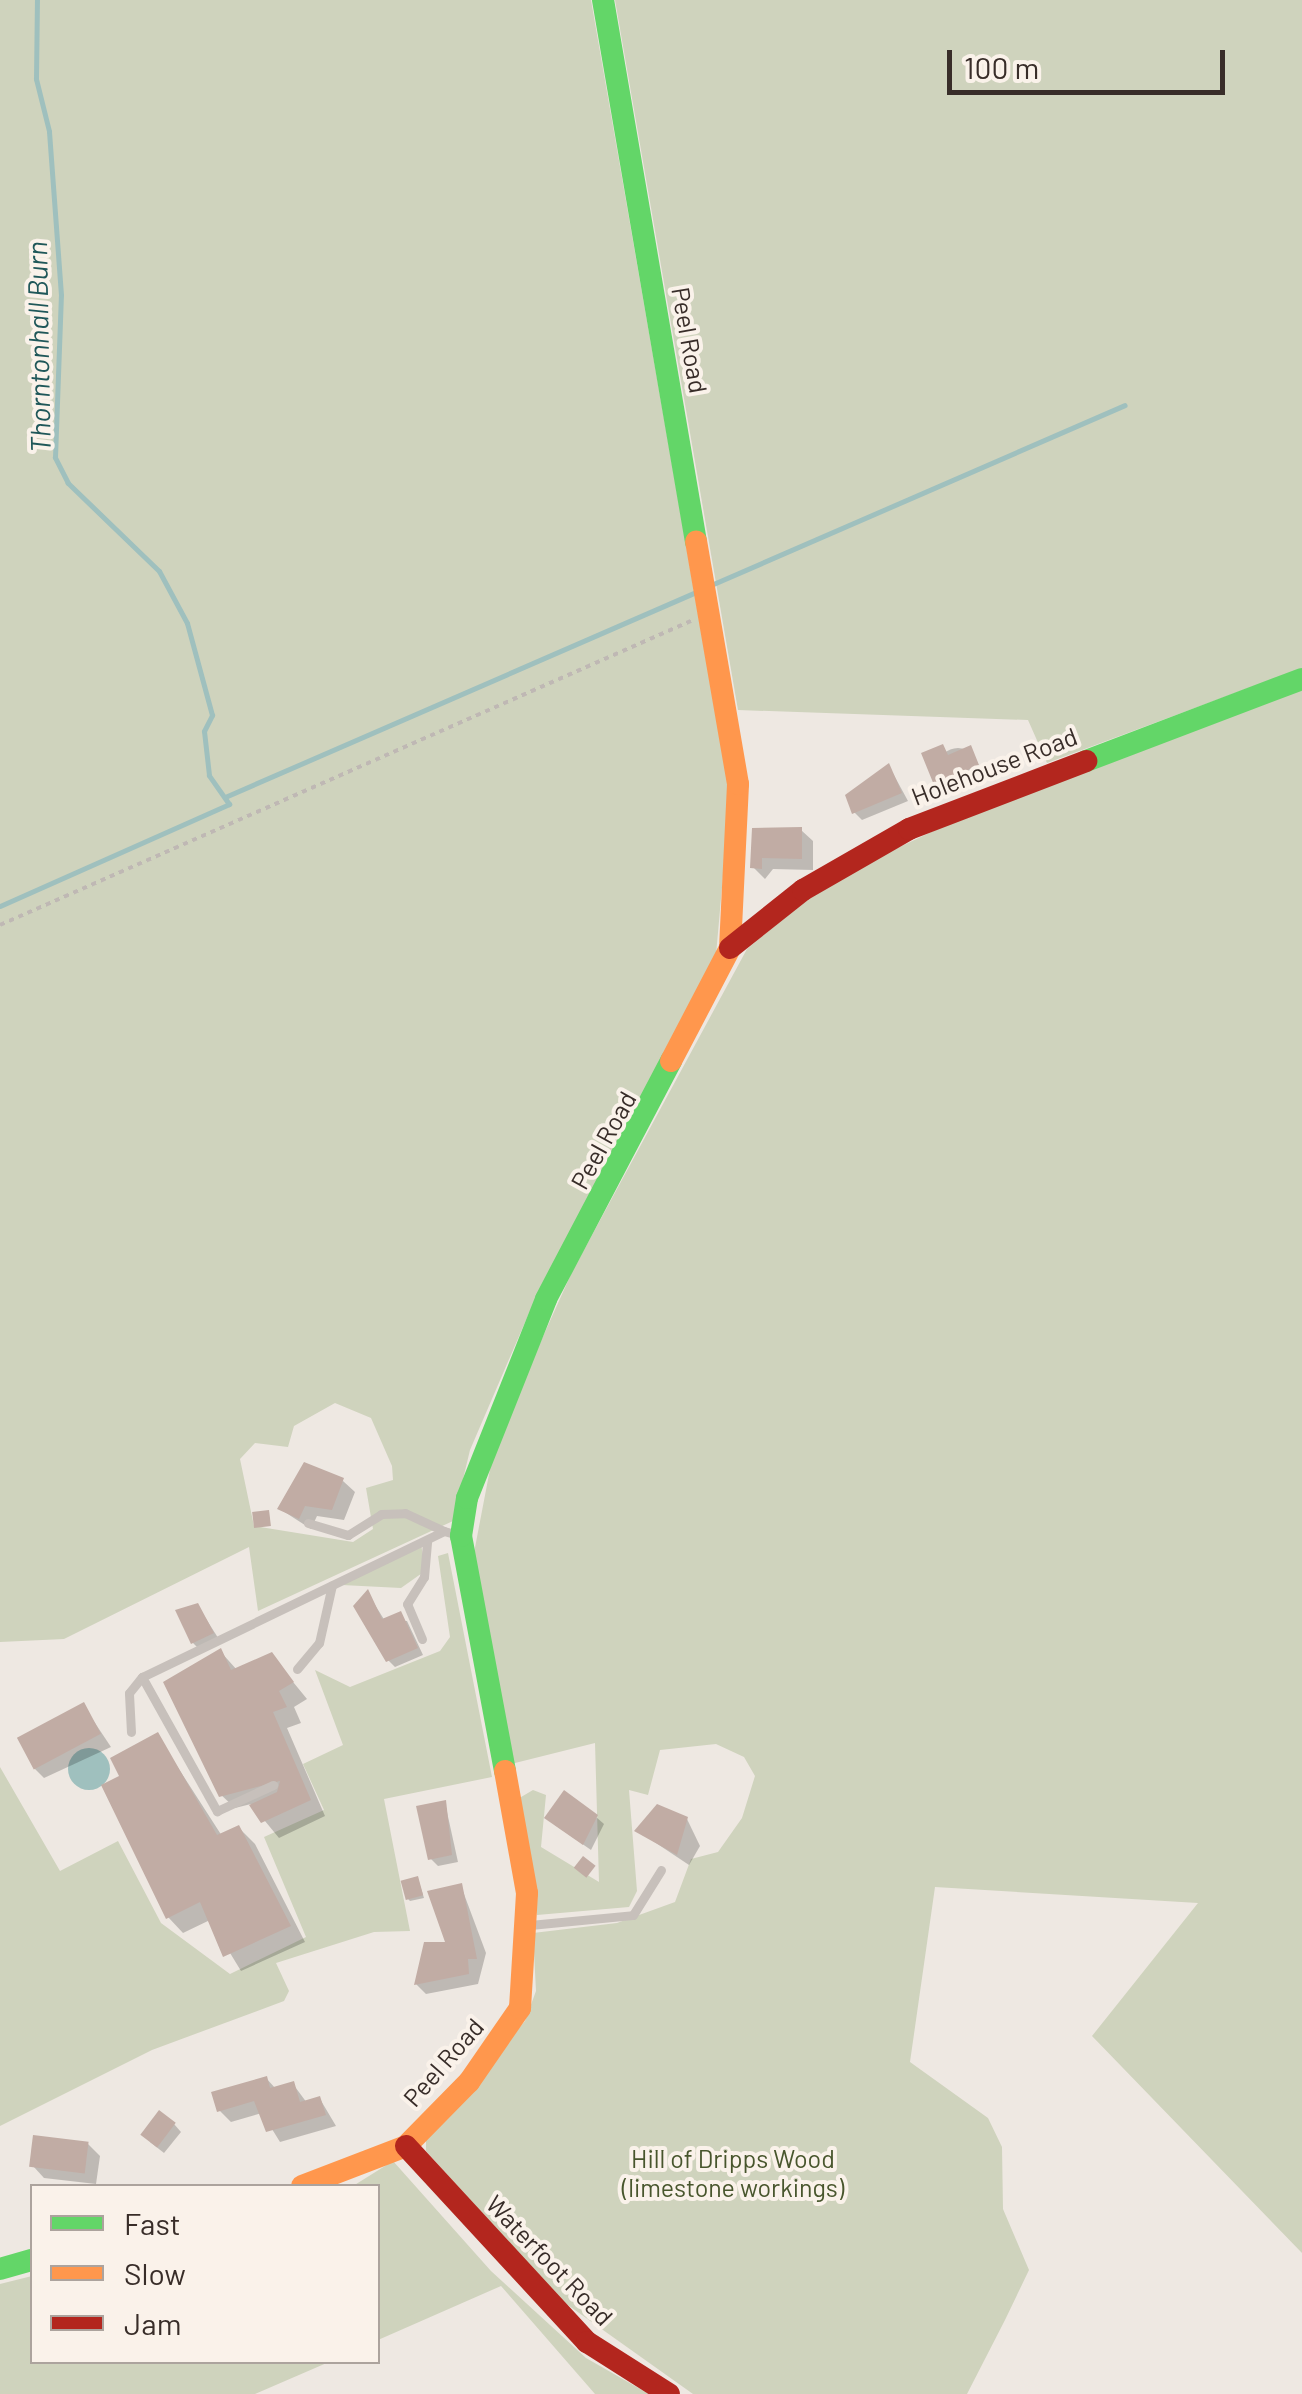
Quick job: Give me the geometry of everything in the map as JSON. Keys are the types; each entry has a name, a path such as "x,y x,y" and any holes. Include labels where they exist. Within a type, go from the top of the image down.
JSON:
{"street":[{"name":"Peel Road","path":"307,2184 406,2146 468,2082 520,2008 527,1926 452,1534 484,1443 546,1299 730,948 738,784 603,0"},
{"name":"Holehouse Road","path":"730,948 893,836 1302,679"},
{"name":"Waterfoot Road","path":"406,2146 586,2342 669,2394"},
{"path":"0,2268 30,2260"}],"lane":[{"path":"308,1523 348,1535 381,1514 406,1513 452,1534"},
{"path":"131,1732 129,1693 142,1678 427,1540 452,1534"},
{"path":"422,1640 408,1604 424,1576 427,1540"},
{"path":"296,1670 319,1643 332,1585"},
{"path":"142,1678 217,1811 273,1785"},
{"path":"527,1926 634,1915 661,1870"}],"path":[{"path":"0,925 706,597"}],"green space":[{"path":"0,0 591,0 730,797 716,955 529,1313 470,1450 453,1521 258,1611 249,1547 64,1639 0,1642","holes":["335,1403 371,1418 392,1466 393,1480 366,1488 373,1529 353,1542 254,1526 240,1459 255,1443 288,1447 294,1426"]},
{"path":"615,0 1302,0 1302,668 1047,763 1028,720 738,710"},
{"name":"Hill of Dripps Wood (limestone workings)","path":"1302,690 1302,2253 1092,2036 1198,1903 935,1887 910,2062 988,2118 1002,2147 1003,2209 1029,2270 967,2394 693,2394 558,2298 426,2151 426,2139 525,2021 536,1991 533,1933 617,1923 675,1902 691,1859 718,1852 742,1818 755,1776 744,1757 716,1744 660,1750 648,1795 629,1790 637,1891 629,1907 537,1915 516,1800 533,1790 546,1795 541,1847 599,1882 595,1743 511,1764 473,1558 495,1443 572,1272 747,949 830,880 984,807"},
{"path":"421,1543 425,1571 401,1588 342,1585"},
{"path":"448,1553 492,1777 384,1799 410,1931 374,1932 276,1963 289,1991 284,2001 152,2050 0,2126 0,1767 60,1871 118,1841 161,1923 230,1974 306,1937 264,1837 324,1810 303,1764 343,1745 315,1670 350,1687 440,1651 450,1637 438,1556"},
{"path":"393,2161 491,2271 586,2358 649,2394 595,2394 501,2286 380,2339 380,2184 356,2184"},
{"path":"30,2276 30,2364 324,2364 255,2394 0,2394 0,2284"}],"water":[{"path":"89,1748 104,1754 110,1769 104,1784 89,1790 74,1784 68,1769 74,1754"}],"building":[{"path":"943,744 948,755 971,745 979,765 934,785 921,753"},
{"path":"889,763 902,793 852,814 845,795"},
{"path":"802,827 802,859 762,858 762,869 750,868 752,828"},
{"path":"304,1462 344,1478 332,1510 305,1506 299,1519 277,1509"},
{"path":"269,1510 271,1526 254,1528 252,1512"},
{"path":"368,1589 382,1619 401,1611 418,1648 386,1662 353,1606"},
{"path":"198,1603 214,1633 191,1644 175,1610"},
{"path":"221,1648 231,1670 272,1652 294,1682 279,1691 287,1707 273,1712 311,1800 261,1823 249,1805 277,1792 280,1781 219,1797 163,1682"},
{"path":"84,1702 101,1734 34,1769 17,1738"},
{"path":"158,1732 217,1835 239,1825 291,1926 223,1957 200,1902 166,1919 101,1785 119,1776 110,1758"},
{"path":"564,1790 598,1815 583,1845 544,1818"},
{"path":"446,1800 452,1855 428,1860 416,1806"},
{"path":"657,1804 688,1817 677,1855 634,1831"},
{"path":"583,1856 596,1866 586,1878 574,1868"},
{"path":"418,1876 423,1895 406,1900 401,1881"},
{"path":"462,1883 477,1959 468,1959 469,1974 414,1985 424,1942 445,1942 427,1891"},
{"path":"267,2076 270,2088 294,2081 300,2102 320,2096 326,2115 266,2132 254,2101 217,2112 211,2092"},
{"path":"159,2110 176,2123 157,2147 140,2135"},
{"path":"33,2135 89,2142 85,2174 29,2167"}],"waterway":[{"name":"Thorntonhall Burn","path":"0,906 229,804 209,775 204,731 212,715 187,623 159,571 68,483 55,457 61,295 49,131 36,79 37,0"},
{"path":"711,585 1125,405"},
{"path":"225,797 696,592"}],"traffic: fast":[{"path":"603,0 696,542"},
{"path":"1086,761 1302,679"},
{"path":"505,1771 461,1536 467,1498 546,1299 671,1061"},
{"path":"0,2269 30,2261"}],"traffic: slow":[{"path":"671,1061 730,948 738,784 696,542"},
{"path":"307,2184 406,2146 469,2082 520,2008 527,1893 505,1771"}],"traffic: jam":[{"path":"730,948 803,890 909,829 1086,761"},
{"path":"406,2146 587,2342 669,2394"}]}
